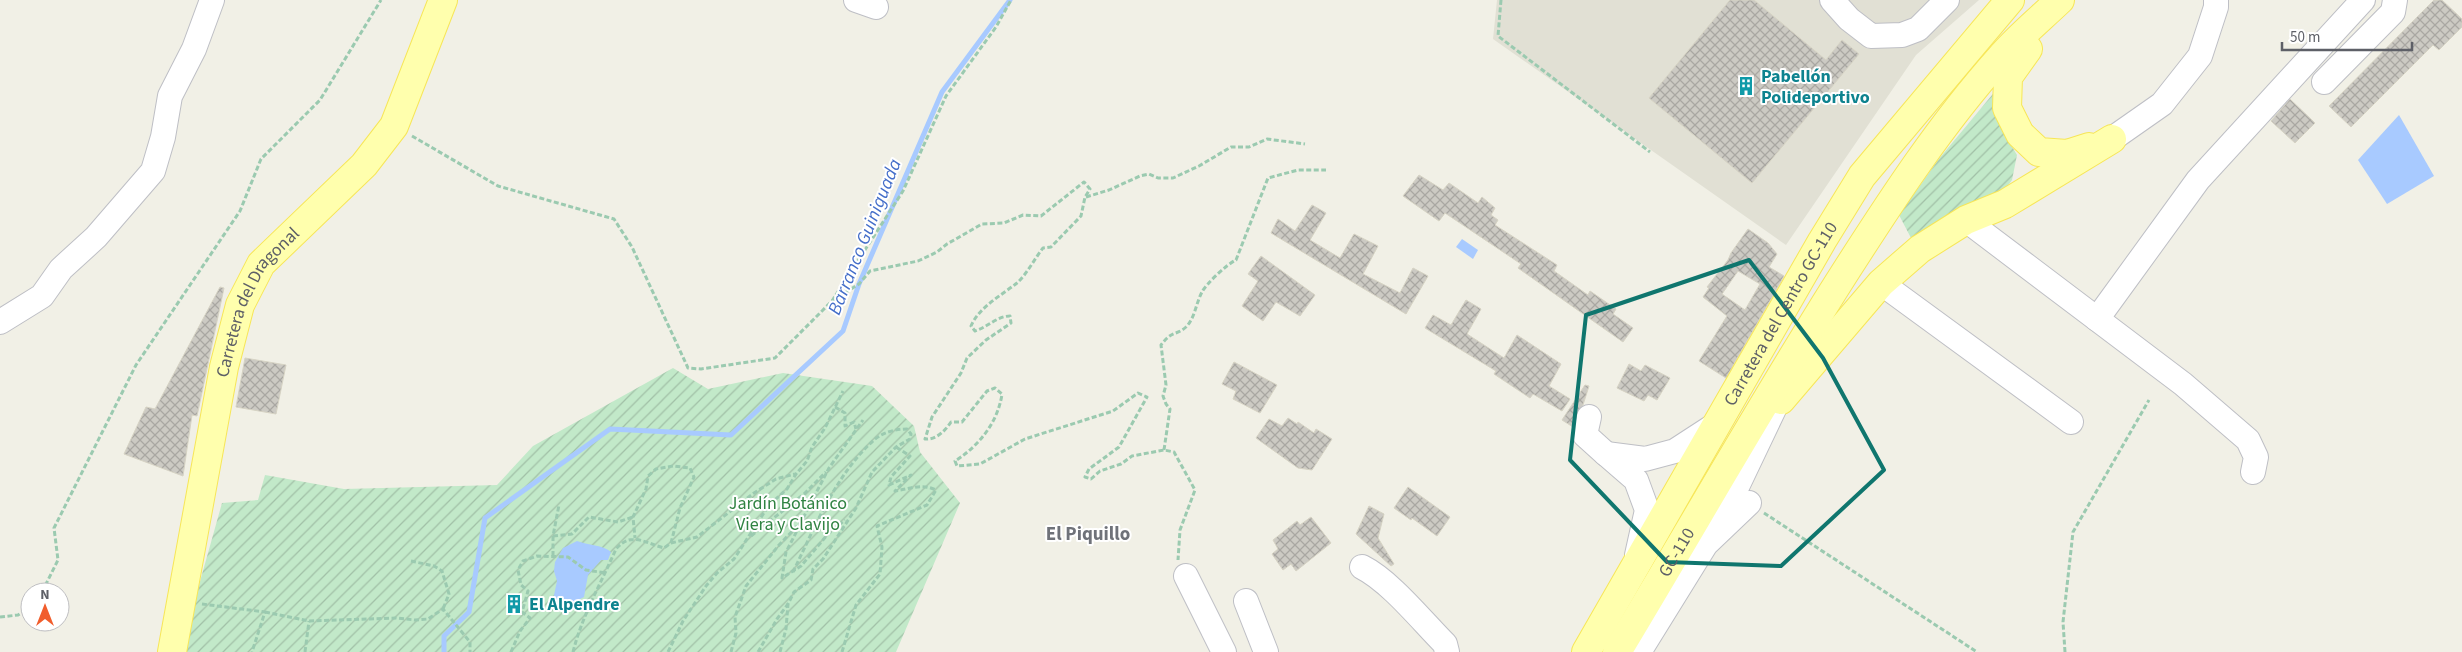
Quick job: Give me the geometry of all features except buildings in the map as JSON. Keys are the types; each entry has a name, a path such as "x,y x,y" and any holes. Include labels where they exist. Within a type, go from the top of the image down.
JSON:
{"main road":[{"name":"Carretera del Dragonal","path":"172,652 224,367 240,306 261,264 364,166 394,126 443,0"},
{"name":"Carretera del Centro GC-110","path":"1586,652 1715,425 1862,176 2010,0"},
{"name":"Carretera del Centro GC-110","path":"1737,452 1772,387 1889,205 1953,116 2001,57 2062,0"},
{"path":"2005,204 2022,183 2027,161 2020,134 2006,108 2008,77 2062,0"},
{"path":"2020,134 2039,152 2067,154 2112,139"},
{"path":"1737,452 1881,283 1920,249 1966,220 2005,204 2112,139"},
{"name":"GC-110","path":"1617,652 1737,452"}],"street":[{"path":"0,322 42,296 61,269 96,238 153,171 163,137 170,96 194,49 212,0"},
{"path":"1832,0 1849,19 1871,36 1902,35 1918,29 1947,0"},
{"path":"2112,139 2162,104 2200,56 2216,7 2216,0"},
{"path":"2098,319 2198,180 2363,0"},
{"path":"2324,82 2393,12 2395,0"},
{"path":"1966,220 2183,384 2248,440 2256,457 2252,472"},
{"path":"1881,283 2071,422"},
{"path":"1675,555 1734,493 1775,407"},
{"path":"1589,418 1585,435 1636,480 1647,510 1636,563"},
{"path":"1606,454 1645,459 1675,451 1715,425"},
{"path":"1639,652 1706,544 1749,503"},
{"path":"1362,567 1382,581 1445,644 1446,652"},
{"path":"1186,576 1224,652"},
{"path":"1246,601 1266,652"}],"path":[{"path":"47,582 58,560 54,528 136,365 240,211 261,159 320,100 381,0"},
{"path":"394,126 498,186 614,219 632,247 688,368 701,369 775,358 832,301 903,190 946,96 996,27 1011,0"},
{"path":"1501,0 1498,36 1650,152"},
{"path":"1085,198 1140,176 1149,174 1158,178 1173,178 1199,166 1231,147 1249,147 1267,139 1305,144"},
{"path":"1164,450 1171,416 1170,408 1166,404 1164,396 1166,385 1161,345 1168,335 1186,327 1196,309 1203,290 1227,264 1236,260 1268,178 1298,170 1326,170"},
{"path":"832,301 859,284 870,271 918,260 937,252 947,244 982,224 1004,222 1023,215 1041,216 1084,182 1090,188 1085,198 1081,216 1050,247 1043,248 1018,282 1005,290 974,318 971,326 976,330 983,329 1002,316 1010,316 1012,323 986,340 967,358 961,373 932,417 925,439 931,440 945,430 951,422 962,422 987,391 995,388 1002,394 997,416 970,451 955,461 957,466 980,464 1025,439 1113,411 1138,393 1147,397 1118,448 1089,469 1085,476 1091,478 1100,471 1121,464 1132,456 1164,450 1174,452 1195,490 1180,530 1177,554 1179,568 1186,576"},
{"path":"668,652 683,620 706,586 717,573 734,559 769,505 787,489 807,461 812,447 826,428 843,391"},
{"path":"2065,652 2063,622 2074,532 2149,400"},
{"path":"836,407 845,414 845,426 854,422 856,429"},
{"path":"847,519 828,534 802,566 782,578 786,552 801,522 829,468 863,420"},
{"path":"758,652 794,592 811,580 814,569 823,559 847,519 856,508 872,472 896,447 910,439 911,434 907,429 886,433 875,439 858,458 827,503 793,572"},
{"path":"842,652 856,605 880,574 882,547 877,526 885,521 927,505 936,490 929,487 910,487 895,491 911,475 889,485 891,477 910,456 896,447"},
{"path":"635,538 633,517 646,489 648,476 656,469 674,466 690,468 694,477 680,508 671,543"},
{"path":"748,538 804,494 829,468"},
{"path":"574,652 577,635 616,549 622,541 635,538 664,548 671,543 697,537 761,488 776,479 796,474"},
{"path":"1749,503 1977,652"},
{"path":"553,556 553,536 559,505"},
{"path":"553,536 572,534 589,517 618,522 633,517"},
{"path":"731,652 736,633 735,616 746,586 779,545 801,522"},
{"path":"511,652 520,632 530,618 522,612 528,591 522,584 518,570 523,561 537,556 568,557 586,570 606,573"},
{"path":"182,600 265,612 309,621 396,618 428,619 445,610 449,594 442,571 434,566 411,562"},
{"path":"780,652 786,629 788,604"},
{"path":"445,610 470,642 470,652"},
{"path":"252,652 265,612"},
{"path":"0,617 20,614"},
{"path":"305,652 309,621"}],"highlighted area":[{"path":"1749,260 1823,358 1884,470 1781,566 1667,562 1570,460 1586,315"}],"shaded area":[{"path":"1497,0 1979,0 1916,55 1786,245 1493,39"}],"green space":[{"path":"1997,89 2005,135 2017,155 2012,180 2004,191 1920,238 1911,238 1899,215 1938,160"},
{"name":"Jardín Botánico Viera y Clavijo","path":"673,368 708,389 783,373 872,386 914,426 920,452 960,503 896,652 184,652 194,603 222,503 258,500 265,475 344,489 497,485 533,446"}],"water":[{"path":"2399,115 2434,176 2387,204 2358,160"},
{"path":"1462,239 1478,250 1473,259 1456,247"},
{"path":"577,541 604,548 611,552 608,560 601,560 588,575 584,597 565,604 557,602 553,600 557,581 554,571 555,562 563,548"}],"waterway":[{"name":"Barranco Guiniguada","path":"444,652 444,636 469,612 485,518 610,429 731,435 843,331 859,284 942,92 1010,0"}],"place":[{"name":"Pabellón Polideportivo","path":"1746,86"},
{"name":"El Alpendre","path":"514,604"}],"district":[{"name":"El Piquillo","path":"1088,534"}]}
